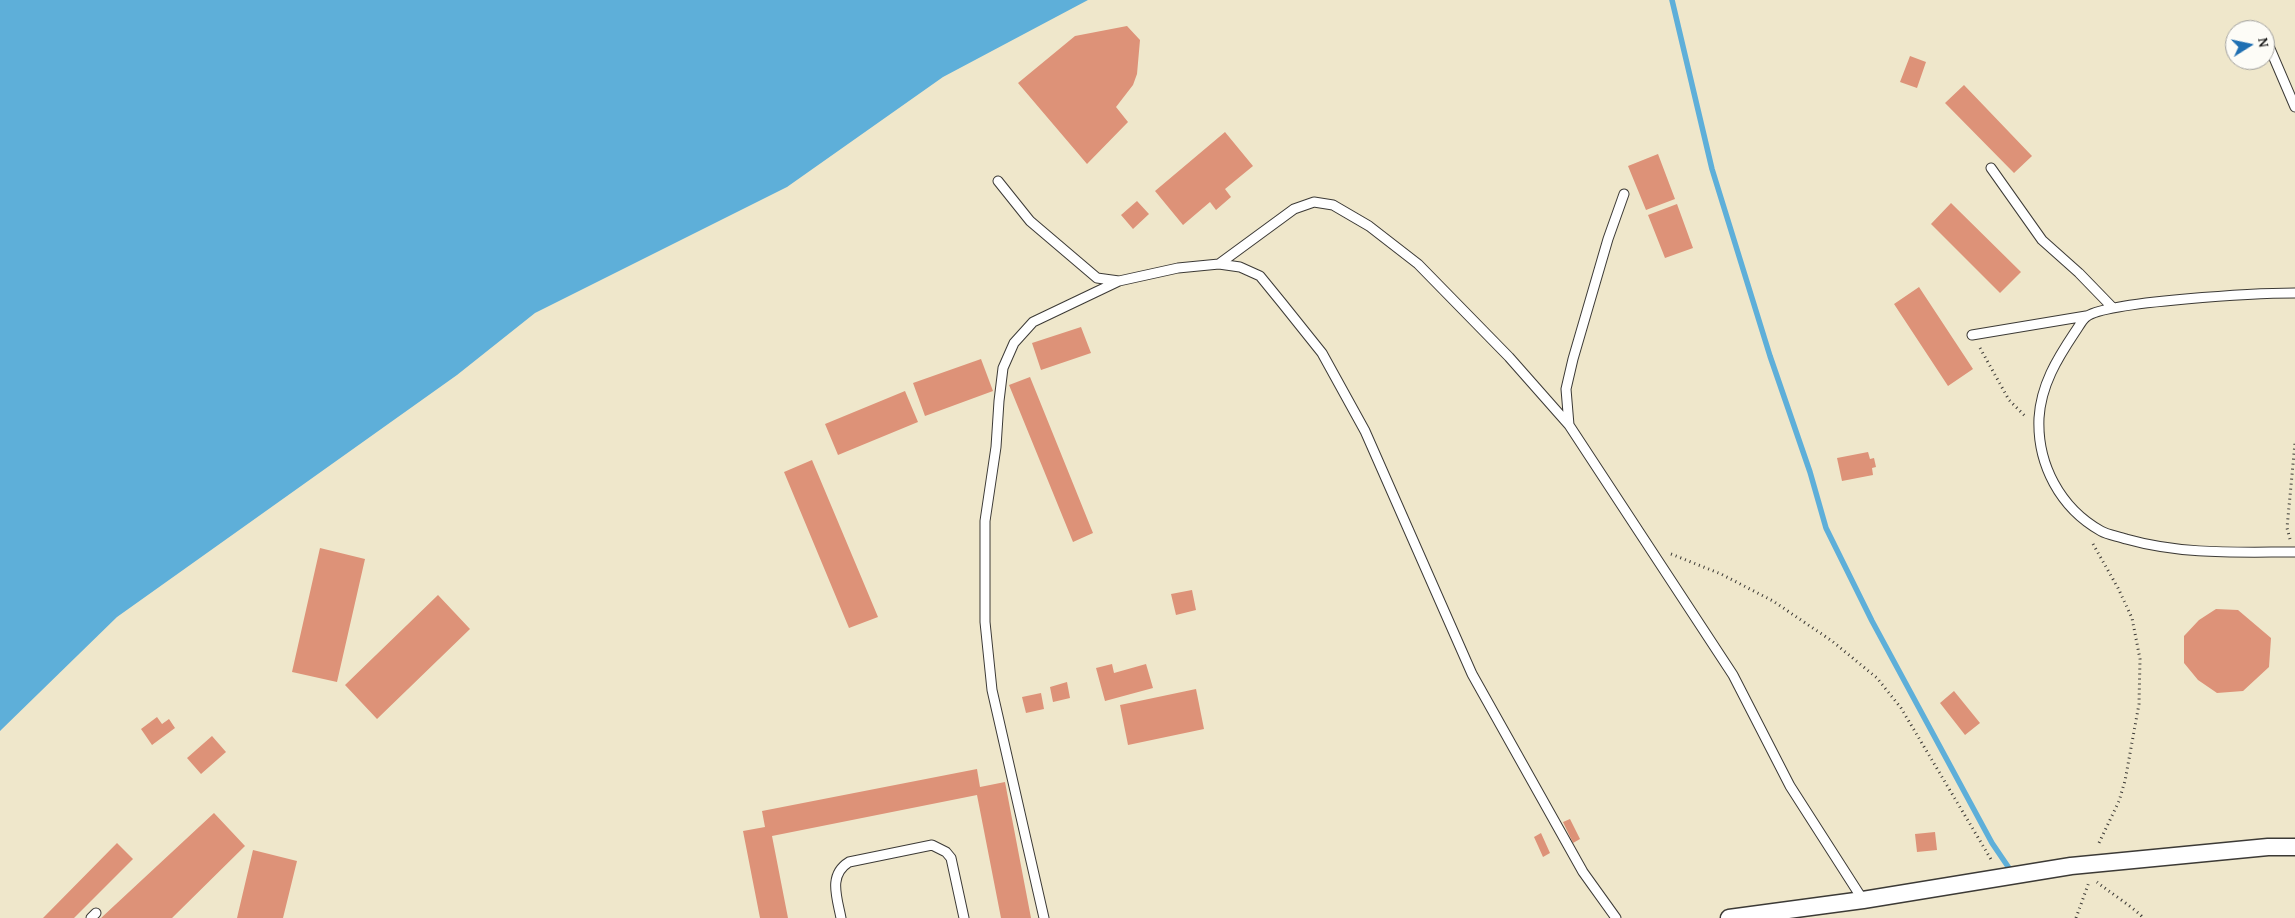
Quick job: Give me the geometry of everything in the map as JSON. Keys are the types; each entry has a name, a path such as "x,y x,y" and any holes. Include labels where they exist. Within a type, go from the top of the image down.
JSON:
{"street":[{"path":"1729,918 1863,900 2091,864 2268,847 2295,847"}],"lane":[{"path":"2275,60 2295,107"},
{"path":"1991,168 2042,240 2079,273 2112,307"},
{"path":"998,181 1030,222 1086,270 1097,278 1119,281"},
{"path":"1569,425 1566,389 1573,359 1608,239 1624,194"},
{"path":"1219,264 1294,209 1314,202 1333,205 1369,226 1418,264 1509,357 1569,425 1650,545 1733,674 1790,786 1863,900"},
{"path":"1044,918 992,690 985,622 985,521 996,447 1003,368 1014,343 1032,322 1119,281 1178,268 1219,264 1240,267 1260,276 1322,353 1365,431 1472,674 1583,872 1616,918"},
{"path":"1972,335 2086,316 2112,307 2251,292 2295,292"},
{"path":"2086,316 2060,356 2048,380 2040,403 2039,430 2042,458 2060,496 2080,516 2102,532 2141,543 2198,553 2295,552"},
{"path":"841,918 835,886 838,872 843,866 849,862 932,845 946,852 951,858 964,918"}],"path":[{"path":"1972,335 2009,400 2039,430"},
{"path":"2295,443 2287,528 2295,552"},
{"path":"2091,864 2102,832 2119,801 2125,781 2139,704 2140,659 2132,618 2118,588 2092,542"},
{"path":"1650,545 1721,574 1773,601 1832,641 1870,671 1901,708 2002,877"},
{"path":"2076,918 2091,877 2116,898 2141,913 2143,918"}],"water":[{"path":"0,0 1088,0 943,77 787,187 535,313 457,375 117,617 0,731"}],"building":[{"path":"1127,26 1140,40 1137,74 1133,85 1116,107 1128,122 1087,164 1018,83 1075,36"},
{"path":"1910,56 1926,62 1917,88 1900,82"},
{"path":"1964,85 2032,156 2014,173 1945,103"},
{"path":"1225,132 1253,166 1225,189 1231,197 1216,210 1210,202 1183,225 1155,191"},
{"path":"1658,154 1675,199 1646,210 1628,166"},
{"path":"1137,201 1149,214 1133,229 1121,215"},
{"path":"1951,203 2021,272 2000,293 1931,224"},
{"path":"1677,204 1693,248 1665,258 1648,215"},
{"path":"1919,287 1973,369 1948,386 1894,304"},
{"path":"1081,327 1091,353 1041,370 1032,343"},
{"path":"981,359 993,391 925,416 913,383"},
{"path":"1030,377 1093,533 1073,542 1009,385"},
{"path":"905,391 918,422 838,455 825,424"},
{"path":"1868,452 1870,459 1874,458 1876,467 1872,468 1873,475 1842,481 1837,458"},
{"path":"812,460 878,617 849,628 784,472"},
{"path":"320,548 365,559 337,682 292,672"},
{"path":"1192,590 1196,610 1176,615 1171,594"},
{"path":"438,595 470,629 377,719 345,685"},
{"path":"2216,609 2238,610 2271,638 2269,667 2243,691 2217,693 2198,680 2184,663 2184,636 2199,620"},
{"path":"1112,664 1114,673 1146,664 1153,688 1105,701 1096,668"},
{"path":"1067,682 1070,698 1053,702 1050,687"},
{"path":"1196,689 1204,729 1128,745 1120,705"},
{"path":"1954,691 1980,723 1965,735 1940,703"},
{"path":"1041,693 1044,709 1026,713 1022,697"},
{"path":"157,717 162,724 169,719 175,728 152,745 141,729"},
{"path":"212,736 226,752 201,774 187,758"},
{"path":"977,769 980,787 1005,782 1031,918 1001,918 977,795 772,836 788,918 760,918 743,831 765,827 762,811"},
{"path":"214,813 245,846 172,918 101,918"},
{"path":"1570,819 1580,839 1573,843 1563,822"},
{"path":"1935,832 1937,850 1917,852 1915,834"},
{"path":"1541,833 1550,853 1543,857 1534,837"},
{"path":"117,843 133,859 74,918 43,918"},
{"path":"253,850 297,861 283,918 237,918"}],"waterway":[{"path":"1672,0 1712,169 1770,356 1810,472 1826,528 1872,621 1992,843 2011,871"}]}
